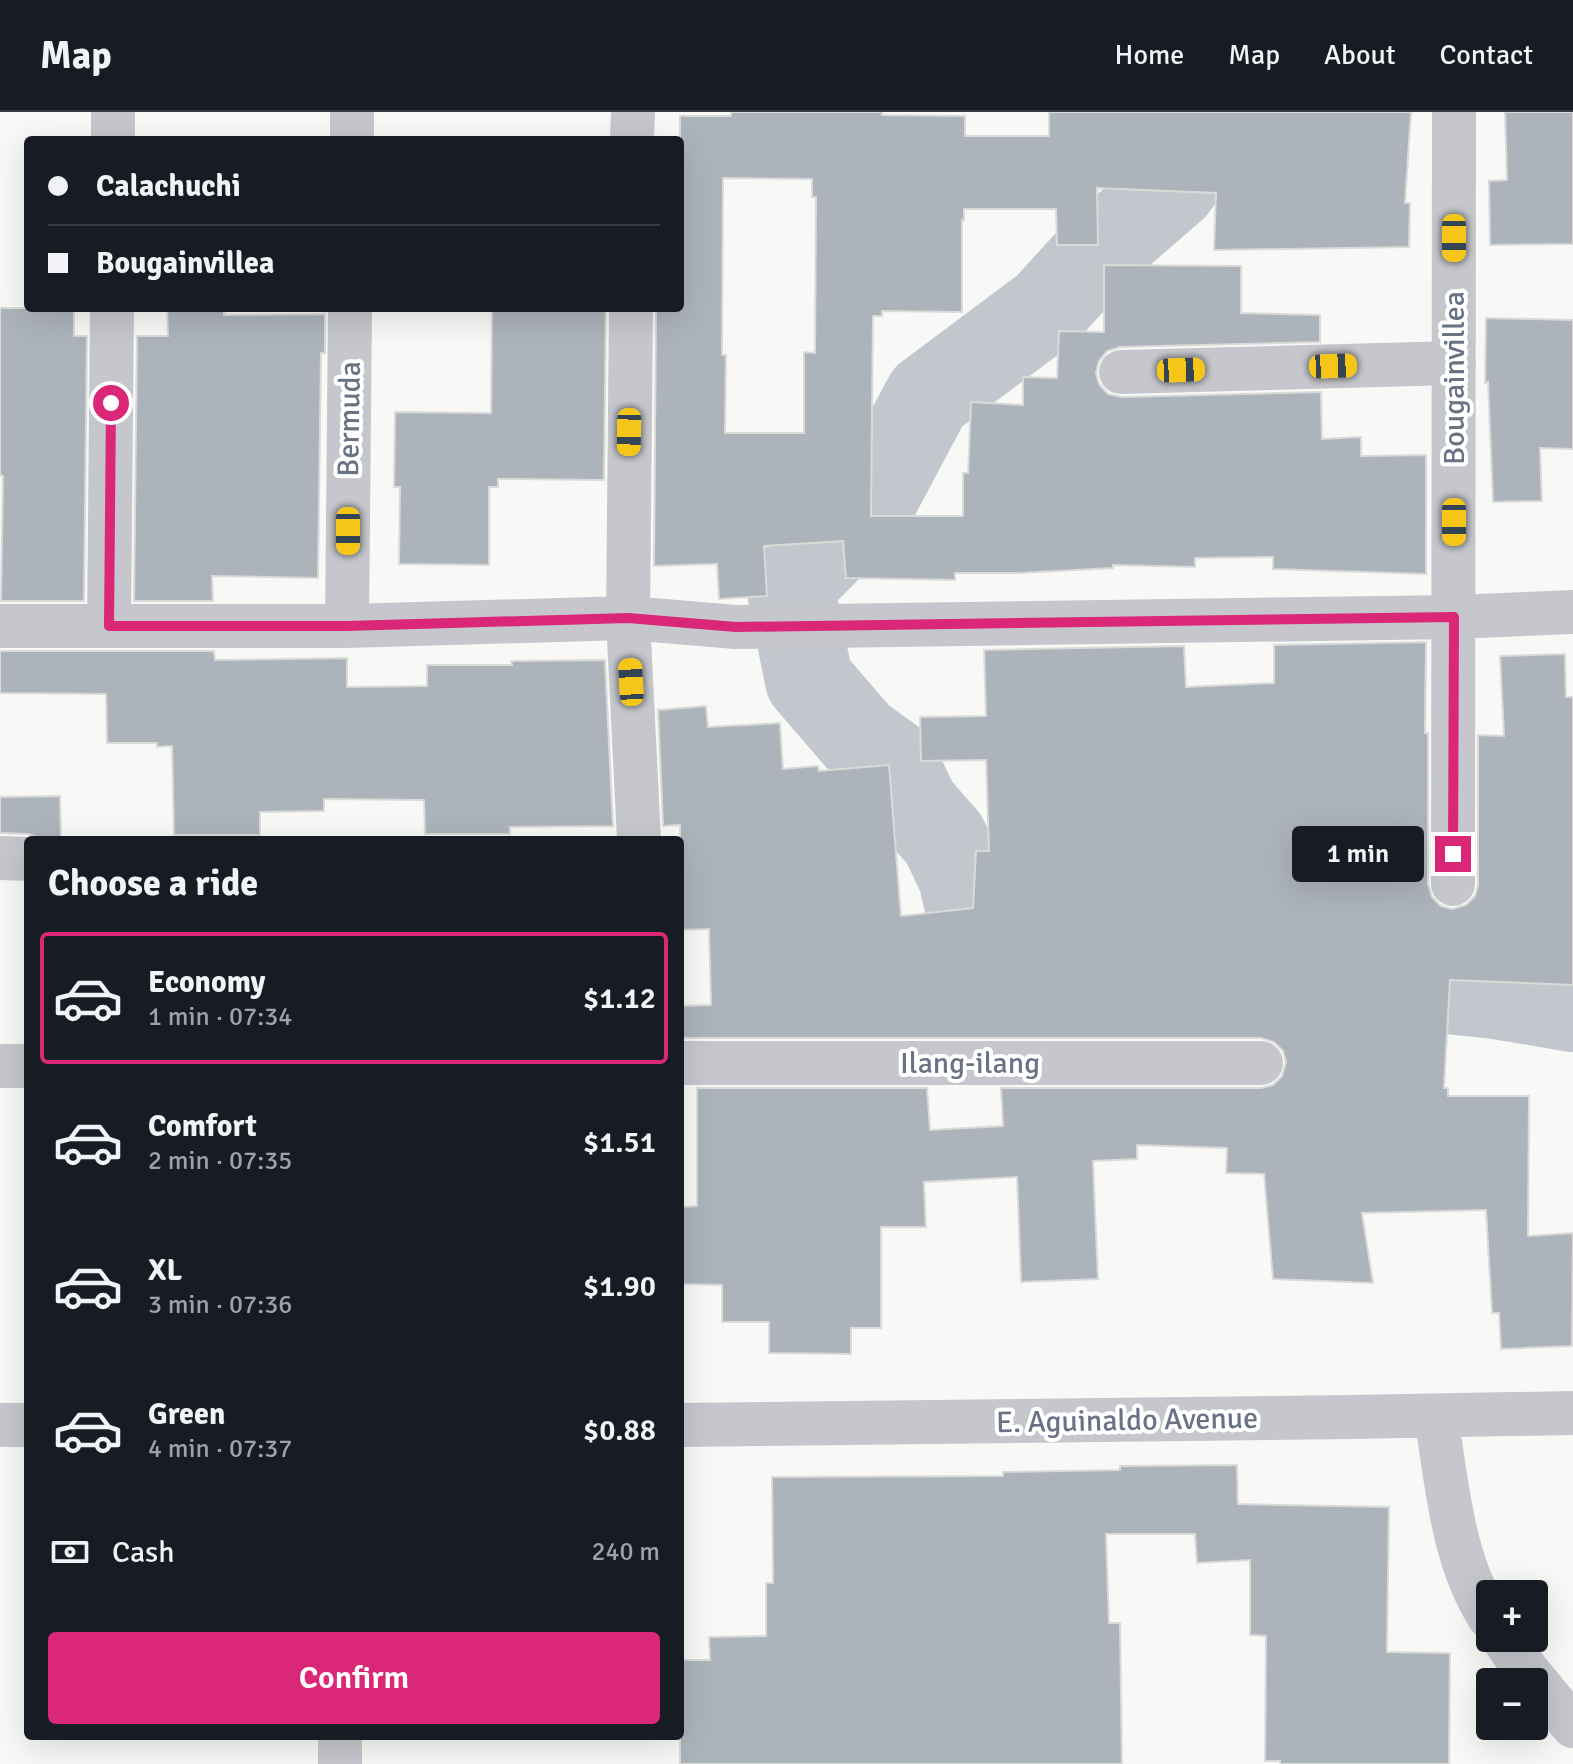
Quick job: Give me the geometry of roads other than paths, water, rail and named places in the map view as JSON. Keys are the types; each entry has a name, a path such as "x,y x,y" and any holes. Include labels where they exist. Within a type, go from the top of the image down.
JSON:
{"street":[{"path":"113,112 113,136"},
{"path":"352,112 352,136"},
{"path":"632,136 633,112"},
{"name":"Bougainvillea","path":"1453,884 1454,112"},
{"path":"109,626 112,312"},
{"name":"Bermuda","path":"347,626 350,312"},
{"path":"631,312 628,618 639,836"},
{"path":"1121,372 1454,363"},
{"path":"0,626 347,626 628,618 736,627 1454,617 1573,612"},
{"path":"0,858 24,859"},
{"name":"Ilang-ilang","path":"684,1063 1261,1063"},
{"path":"0,1066 24,1066"},
{"name":"E. Aguinaldo Avenue","path":"684,1425 1562,1413"},
{"path":"1436,1416 1456,1535 1476,1593"},
{"path":"0,1425 24,1425"},
{"path":"1513,1652 1573,1726"},
{"path":"340,1740 340,1764"}],"waterway":[{"path":"1074,957 1013,949 982,931 970,912 962,877 944,839 915,806 895,764 859,738 809,680 790,586 870,506 928,397 1047,308 1098,252 1173,187 1219,126 1221,112"},
{"path":"1334,958 1388,984 1496,995 1573,1008"}]}
